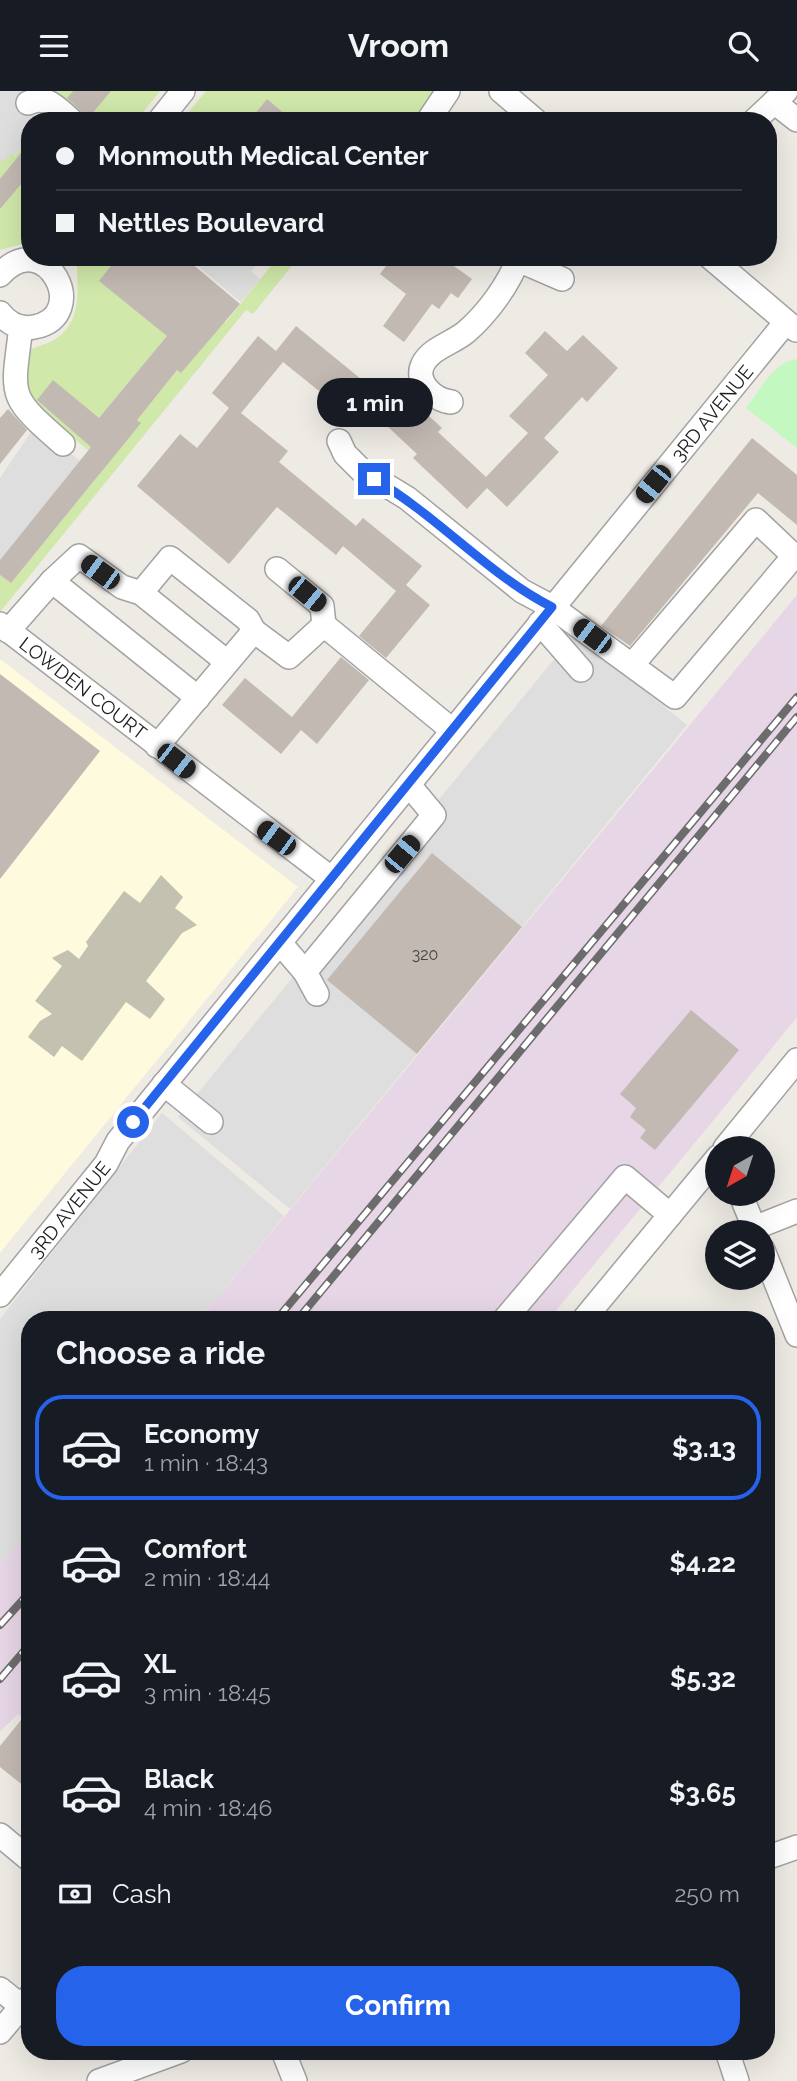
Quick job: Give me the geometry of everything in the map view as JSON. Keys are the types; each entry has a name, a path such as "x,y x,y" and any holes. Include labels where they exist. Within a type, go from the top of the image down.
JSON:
{"street":[{"path":"166,112 183,91"},
{"path":"434,112 448,91"},
{"path":"501,91 526,112"},
{"path":"763,112 780,96 797,120"},
{"path":"28,103 40,99 60,112"},
{"path":"0,275 21,261"},
{"path":"0,313 6,320 22,327 34,327 47,322 60,304 60,283 52,266"},
{"path":"451,402 437,397 426,386 421,371 423,365 434,352 475,323 504,287 513,266"},
{"path":"534,266 562,279"},
{"path":"721,266 791,326"},
{"name":"3RD AVENUE","path":"0,1294 106,1164 118,1141 546,615 791,326"},
{"path":"22,327 15,392 25,409 63,444"},
{"path":"339,441 345,454 361,470 407,498 522,591 546,615 581,670"},
{"path":"546,615 632,666 674,697 794,556 756,520 632,666"},
{"path":"4,627 79,556 122,587 141,593 228,662"},
{"path":"141,593 170,558 248,620 254,631 289,657 324,625"},
{"path":"277,569 322,606 324,625 453,730"},
{"path":"52,581 198,698"},
{"name":"LOWDEN COURT","path":"4,627 332,879"},
{"path":"157,746 254,631"},
{"path":"305,972 434,815 409,785"},
{"path":"280,943 305,972 317,994"},
{"path":"737,1136 797,1060"},
{"path":"164,1084 211,1122"},
{"path":"591,1311 705,1175"},
{"path":"512,1311 625,1177 670,1215"},
{"path":"775,1221 797,1211"},
{"path":"775,1279 797,1333"},
{"path":"0,1835 21,1852"},
{"path":"775,1855 797,1847"},
{"path":"0,1989 21,1999"},
{"path":"0,2032 21,2007"},
{"path":"99,2081 156,2060"},
{"path":"287,2060 295,2081"},
{"path":"730,2060 737,2081"}],"shaded area":[{"path":"0,91 29,91 28,106 35,112 21,112 21,148 14,156 11,153 4,162 0,159"},
{"path":"198,266 255,266 251,271 260,279 241,302"},
{"path":"36,425 80,461 0,560 0,478"},
{"path":"797,595 797,1017 717,1116 556,1311 207,1311"},
{"path":"575,634 687,725 522,927 432,853 328,980 417,1054 290,1209 178,1117"},
{"path":"0,659 298,887 0,1253"},
{"path":"161,875 183,897 175,908 197,925 182,933 146,981 165,999 150,1019 126,1002 82,1061 62,1046 54,1057 28,1037 40,1021 52,1014 35,1001 62,966 52,958 68,950 79,959 88,946 86,942 124,891 140,903"},
{"path":"162,1113 284,1216 207,1311 21,1311 21,1539 0,1565 0,1319"},
{"path":"21,1539 21,1716 18,1714 0,1731 0,1565"}],"green space":[{"path":"52,91 160,91 143,112 76,112"},
{"path":"206,91 439,91 426,112 188,112"},
{"path":"21,149 21,244 0,250 0,159 11,153 15,156"},
{"path":"77,266 171,266 165,273 226,322 271,266 292,266 253,314 246,310 0,612 0,575 11,583 98,476 91,470 99,459 53,421 26,393 28,351 54,340 64,332 75,313"},
{"path":"797,359 797,448 746,408 775,371"}],"building":[{"path":"73,91 111,91 94,112 82,112 67,98"},
{"path":"267,99 282,112 256,112"},
{"path":"21,153 21,184 0,209 0,179"},
{"path":"111,266 195,266 240,304 181,373 177,370 137,420 141,423 11,583 0,575 0,560 91,447 37,400 53,380 99,418 167,336 99,281"},
{"path":"386,266 454,266 472,279 458,298 451,293 439,309 432,304 404,342 383,326 406,294 380,274"},
{"path":"296,326 377,392 389,379 442,428 438,432 486,477 528,433 509,416 548,375 525,353 545,331 567,351 583,335 618,368 587,402 582,397 544,438 559,452 507,507 487,488 467,509 413,458 417,454 342,384 329,399 283,362 241,413 288,451 279,462 356,526 363,518 422,566 406,585 430,605 386,658 359,636 396,591 343,546 336,555 277,507 229,564 137,486 180,434 197,448 229,408 212,393 258,336 276,351"},
{"path":"8,409 27,430 0,464 0,418"},
{"path":"752,438 797,475 797,525 758,493 630,646 601,626"},
{"path":"341,657 369,680 317,744 301,730 281,754 222,705 245,678 292,717"},
{"path":"0,674 100,751 0,879"},
{"path":"432,853 522,927 417,1054 327,980"},
{"path":"691,1010 739,1050 655,1150 640,1138 646,1130 630,1117 636,1108 620,1094"},
{"path":"21,1720 21,1784 0,1767 0,1746"}],"railway":[{"path":"284,1311 797,697"},
{"path":"305,1311 797,717"},
{"path":"0,1625 21,1602"},
{"path":"0,1679 21,1654"}],"route":[{"path":"133,1122 552,607 522,591 407,498 374,479"}]}
